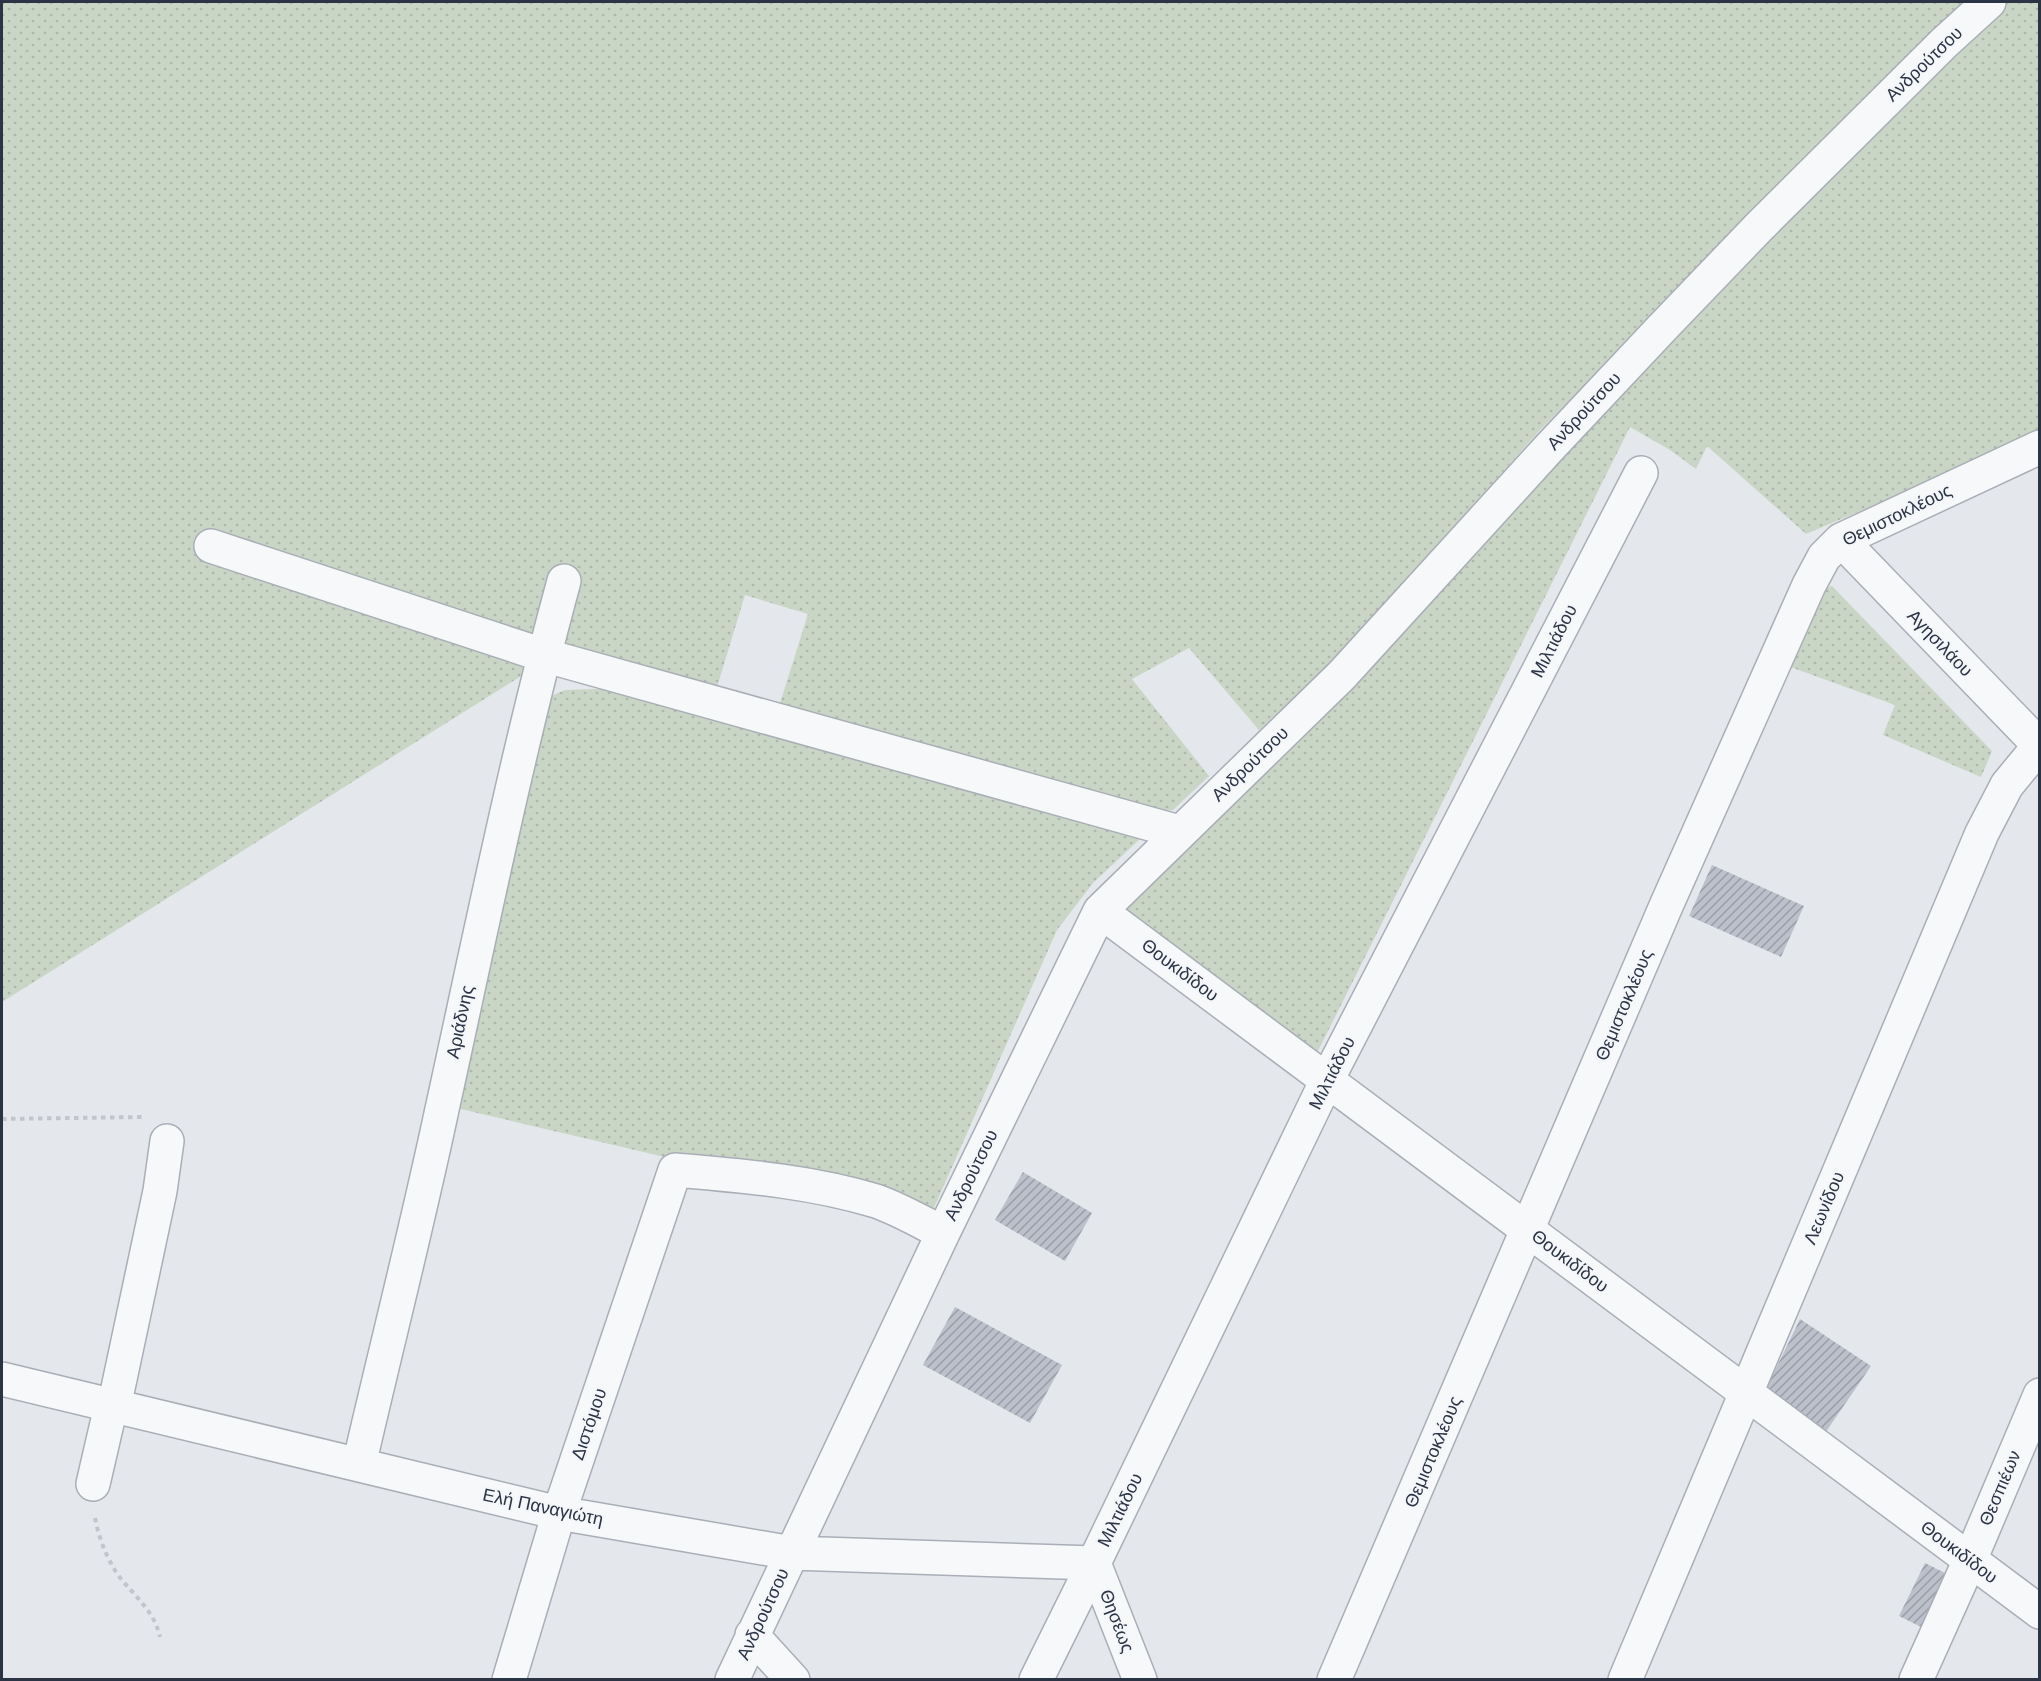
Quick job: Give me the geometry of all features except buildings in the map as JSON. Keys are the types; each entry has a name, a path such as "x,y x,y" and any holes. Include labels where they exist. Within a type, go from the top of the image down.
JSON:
{"street":[{"name":"Ανδρούτσου","path":"732,1680 943,1233 1100,910 1342,675 1549,448 1759,227 1989,2"},
{"name":"Θεμιστοκλέους","path":"1334,1680 1666,906 1809,585 1824,557 1841,540 2038,449"},
{"name":"Μιλτιάδου","path":"1036,1680 1327,1080 1641,473"},
{"name":"Αγησιλάου","path":"1841,540 2039,745"},
{"path":"212,546 543,655 1179,832"},
{"name":"Αριάδνης","path":"359,1465 441,1115 478,935 543,655 564,580"},
{"name":"Λεωνίδου","path":"1625,1680 1982,833 2007,785 2039,745"},
{"name":"Θουκιδίδου","path":"1100,910 2040,1612"},
{"path":"93,1484 113,1407 160,1191 167,1141"},
{"name":"Διστόμου","path":"509,1680 559,1513 675,1170 813,1185 896,1209 943,1233"},
{"name":"Ελή Παναγιώτη","path":"2,1379 559,1513 792,1553 1094,1563"},
{"name":"Θεσπιέων","path":"1916,1680 2040,1395"},
{"name":"Θησέως","path":"1094,1563 1140,1680"},
{"path":"752,1635 793,1680"}],"path":[{"path":"2,1119 144,1117 156,1121 163,1127 167,1141"},
{"path":"93,1484 94,1513 104,1548 118,1575 151,1613 160,1637"}],"green space":[{"path":"2,2 1966,2 1540,430 1342,652 1259,730 1189,648 1132,679 1209,776 1173,810 1147,814 776,716 808,614 745,595 714,697 556,654 2,1002"},
{"path":"2006,2 2039,2 2039,435 1806,534 1707,446 1696,469 1670,450 1630,427 1314,1059 1122,906 1359,675 1768,241"},
{"path":"1832,586 1992,751 1981,777 1883,735 1895,705 1785,665 1817,591"},
{"path":"622,688 1140,839 1093,883 1057,930 929,1219 452,1107 549,697 565,690"}]}
